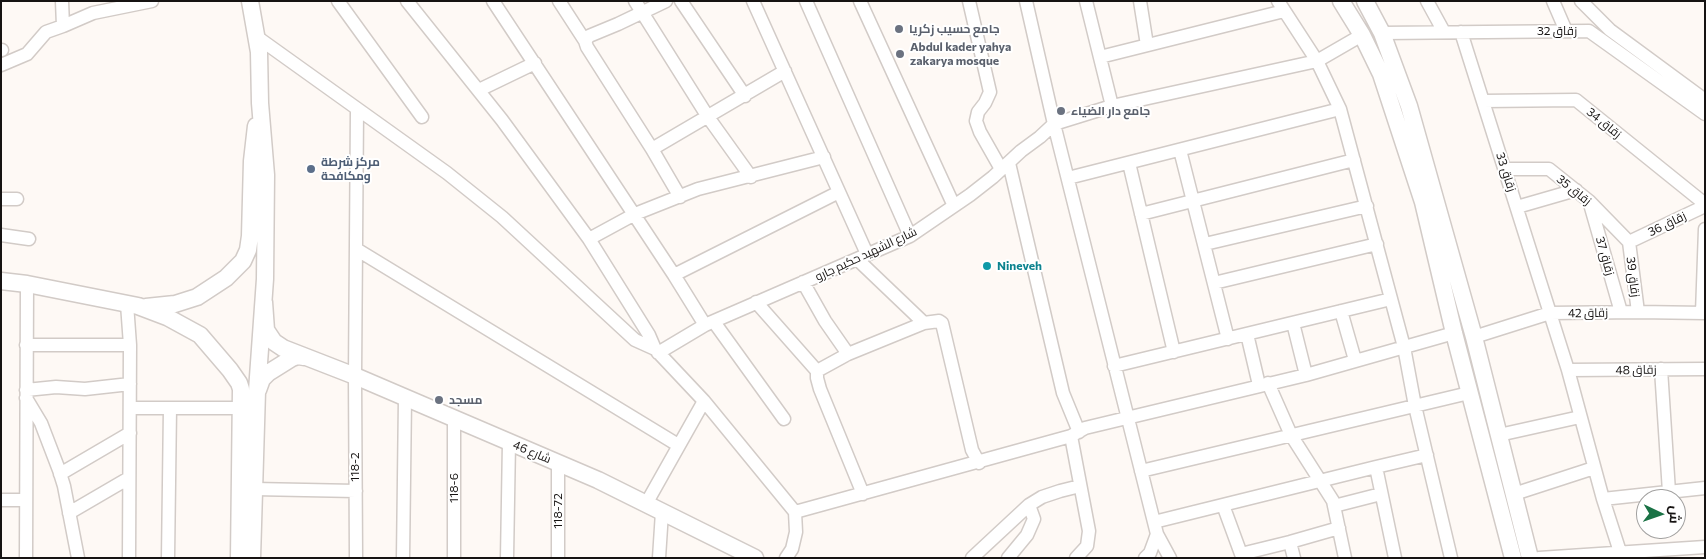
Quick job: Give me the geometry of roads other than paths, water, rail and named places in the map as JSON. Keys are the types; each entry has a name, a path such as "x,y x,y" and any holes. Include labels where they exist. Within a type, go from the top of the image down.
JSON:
{"main road":[{"path":"250,1 257,37 266,175 264,302 257,391 252,558"},
{"path":"1342,1 1381,74 1422,202 1469,393 1513,558"},
{"path":"1365,1 1382,33 1409,106 1474,337 1530,558"},
{"path":"1,281 149,307 175,304 207,292 226,278 243,261 248,250 252,161 260,103"},
{"name":"شارع 46","path":"264,302 266,330 274,342 284,348 355,376 598,480 755,558"},
{"path":"133,305 180,322 200,335 239,383 242,408 239,558"},
{"path":"257,391 262,380 268,374 292,358 304,357"}],"street":[{"path":"62,1 63,26"},
{"path":"1,65 27,54 46,32 93,13 152,1"},
{"path":"338,1 422,116"},
{"path":"407,1 502,120 589,239 649,335 656,351"},
{"path":"493,1 536,63 586,143 674,275 709,324 784,419"},
{"path":"559,1 680,196"},
{"path":"635,1 708,117 751,177"},
{"path":"585,41 589,36 666,1"},
{"path":"680,1 744,96"},
{"path":"753,1 824,157 863,257 924,323"},
{"path":"806,1 910,236"},
{"path":"860,1 954,206"},
{"path":"970,1 990,92 978,112 976,121 980,132 1005,166 1063,394 1075,434 1080,486 1089,531 1087,546 1076,558"},
{"path":"1026,1 1054,124 1155,528 1170,558"},
{"path":"1086,1 1112,106"},
{"path":"1140,1 1147,45"},
{"path":"1427,1 1444,32"},
{"path":"1553,1 1566,31"},
{"path":"1581,1 1610,30 1705,100"},
{"path":"1100,57 1281,6 1316,62 1340,109 1404,347 1415,406 1451,558"},
{"path":"1590,31 1610,30"},
{"name":"زقاق 32","path":"1382,33 1590,31 1705,114"},
{"name":"زقاق 33","path":"1461,32 1568,370 1602,499 1622,555"},
{"path":"1054,124 1112,106 1316,62 1362,36"},
{"path":"257,37 447,173 502,217 636,340 656,351 704,401 795,512 796,532 792,549 786,558"},
{"path":"479,90 536,63"},
{"path":"652,149 785,71"},
{"name":"زقاق 34","path":"1483,101 1576,100 1704,206"},
{"path":"1068,178 1340,109"},
{"name":"118-2","path":"356,558 357,110"},
{"name":"شارع الشهيد حكيم جارو","path":"656,351 756,302 910,236 993,178 1054,124"},
{"path":"1180,150 1228,339"},
{"path":"589,239 635,214 698,189 824,157"},
{"path":"1141,214 1354,160"},
{"path":"1129,163 1174,352"},
{"name":"زقاق 35","path":"1505,169 1549,169 1589,201 1629,242"},
{"path":"1517,207 1576,190"},
{"path":"674,275 839,192"},
{"path":"1,199 17,199"},
{"name":"زقاق 37","path":"1589,201 1621,312"},
{"path":"1205,244 1367,206"},
{"path":"1703,313 1704,206"},
{"name":"زقاق 36","path":"1629,242 1704,206"},
{"path":"1,235 29,239"},
{"name":"زقاق 39","path":"1629,242 1638,312"},
{"path":"1214,283 1377,244"},
{"path":"356,249 678,445"},
{"path":"803,282 825,321 848,354"},
{"path":"26,284 26,558"},
{"path":"1114,366 1392,299"},
{"path":"756,302 817,371 820,389 863,494"},
{"path":"129,558 130,345 133,305"},
{"path":"1341,311 1355,360"},
{"name":"زقاق 42","path":"1474,337 1550,314 1621,312 1703,313"},
{"path":"817,371 848,354 924,323 934,321 942,323 972,450 978,462"},
{"path":"1293,323 1306,375"},
{"path":"1247,334 1264,384 1290,435 1333,501 1345,558"},
{"path":"795,512 1075,434 1085,428 1306,375 1454,334"},
{"path":"26,345 130,345"},
{"path":"1661,369 1669,489"},
{"name":"زقاق 48","path":"1568,370 1705,369"},
{"path":"26,394 56,387 85,389 130,384"},
{"path":"1141,471 1469,393"},
{"path":"26,394 41,422 60,474 78,558"},
{"path":"403,558 405,398"},
{"path":"646,504 704,401"},
{"path":"130,408 242,408"},
{"path":"168,558 170,408"},
{"path":"1499,435 1580,417"},
{"name":"118-6","path":"454,419 454,558"},
{"path":"60,474 130,433"},
{"path":"507,558 509,442"},
{"path":"1155,528 1223,505 1427,455"},
{"name":"118-72","path":"558,463 558,558"},
{"path":"1376,467 1395,558"},
{"path":"1514,494 1594,468"},
{"path":"69,513 130,478"},
{"path":"972,558 1029,505 1051,494 1080,486"},
{"path":"1686,490 1705,488"},
{"path":"254,490 356,491"},
{"path":"1334,506 1381,494"},
{"path":"1602,499 1636,495"},
{"path":"1,500 26,500"},
{"path":"1008,558 1027,535 1034,519 1029,505"},
{"path":"1223,505 1226,517 1244,556 1339,528"},
{"path":"659,558 662,512"},
{"path":"1145,558 1150,552 1155,528"},
{"path":"1290,542 1294,558"},
{"path":"1539,558 1622,555 1705,547"}],"place":[{"name":"جامع حسيب زكريا","path":"899,29"},
{"name":"Abdul kader yahya zakarya mosque","path":"900,54"},
{"name":"جامع دار الضياء","path":"1061,111"},
{"name":"مركز شرطة ومكافحة","path":"311,169"},
{"name":"Nineveh","path":"987,266"},
{"name":"مسجد","path":"439,400"}]}
